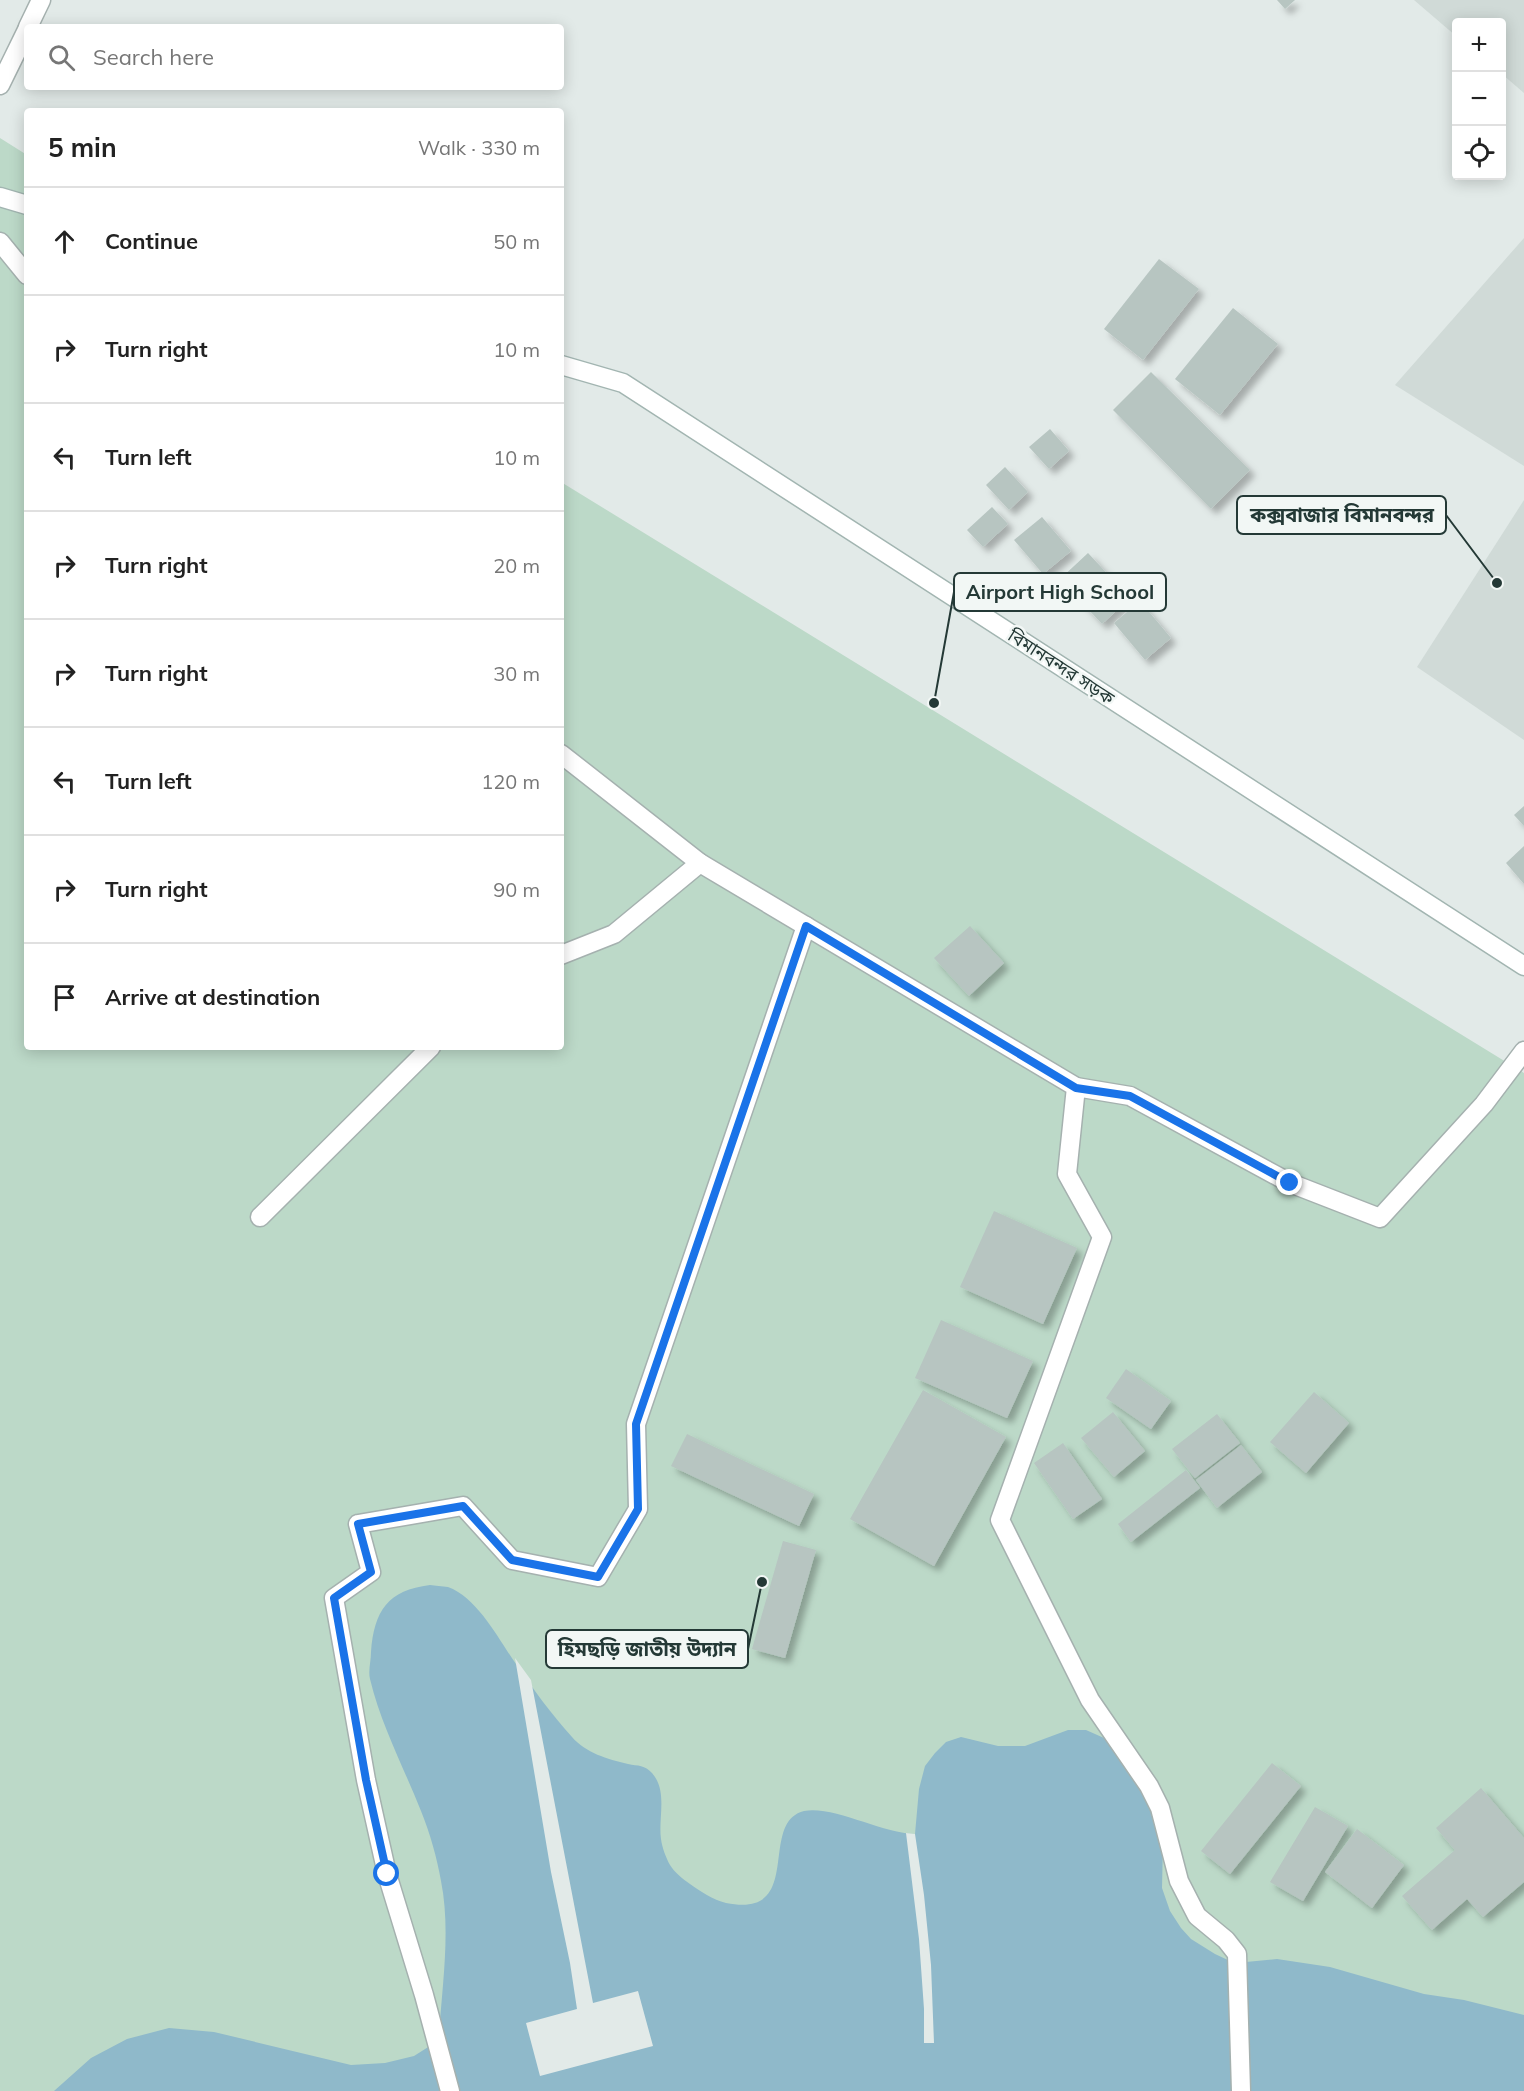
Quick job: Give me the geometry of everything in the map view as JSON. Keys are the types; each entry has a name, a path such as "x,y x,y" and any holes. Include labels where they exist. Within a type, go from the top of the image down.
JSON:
{"street":[{"path":"30,24 41,0"},
{"path":"0,85 24,36"},
{"path":"0,197 24,204"},
{"path":"0,242 24,271"},
{"name":"বিমানবন্দর সড়ক","path":"564,366 623,383 1524,966"},
{"path":"564,756 700,863 1076,1088 1130,1096 1290,1183 1380,1218 1484,1104 1524,1051"},
{"path":"564,954 615,934 700,863"},
{"path":"450,2091 387,1874 366,1780 334,1598 371,1572 358,1524 463,1506 512,1560 598,1577 638,1509 636,1424 806,926"},
{"path":"260,1217 428,1050"},
{"path":"1076,1088 1067,1174 1102,1237 1000,1520 1090,1700 1149,1786 1173,1850 1179,1881 1197,1916 1226,1941 1237,1954 1241,2091"}],"shaded area":[{"path":"1414,0 1524,0 1524,93 1506,77 1506,18 1452,18 1452,33"},
{"path":"1524,238 1524,466 1395,385"},
{"path":"1524,500 1524,740 1417,667"}],"green space":[{"path":"0,138 24,153 24,1050 564,1050 564,484 1524,1073 1524,2091 0,2091"}],"water":[{"path":"430,1585 448,1587 469,1600 495,1632 543,1702 578,1743 597,1755 644,1767 652,1773 660,1788 660,1831 663,1849 669,1862 684,1880 716,1900 726,1903 750,1904 765,1897 773,1884 783,1833 790,1819 804,1811 829,1812 888,1829 915,1834 919,1789 925,1766 946,1742 961,1737 998,1746 1025,1746 1068,1730 1086,1730 1104,1738 1131,1769 1149,1796 1163,1843 1162,1888 1170,1911 1191,1939 1230,1961 1277,1959 1330,1967 1424,1994 1464,2000 1524,2015 1524,2091 54,2091 91,2058 127,2039 169,2028 214,2032 351,2065 385,2063 414,2056 433,2044 439,2036 446,1939 444,1900 439,1872 427,1828 380,1713 369,1673 376,1625 386,1605 403,1592"}],"pier":[{"path":"515,1658 531,1680 593,2003 638,1991 653,2046 540,2076 526,2023 577,2009"},
{"path":"906,1833 915,1834 924,1895 931,1965 934,2043 924,2043 919,1939"}],"building":[{"path":"1277,0 1295,0 1285,9"},
{"path":"1159,259 1199,289 1143,360 1104,329"},
{"path":"1233,308 1278,344 1220,415 1175,379"},
{"path":"1151,372 1250,470 1211,509 1113,410"},
{"path":"1050,429 1069,451 1049,469 1029,447"},
{"path":"1005,467 1028,492 1009,510 986,485"},
{"path":"992,507 1008,524 983,547 967,530"},
{"path":"1042,517 1071,551 1043,574 1014,540"},
{"path":"1088,553 1130,598 1102,624 1060,579"},
{"path":"1140,601 1171,638 1145,660 1114,623"},
{"path":"1524,806 1524,826 1514,815"},
{"path":"1524,846 1524,884 1506,863"},
{"path":"970,926 1004,963 969,996 934,958"},
{"path":"994,1211 1077,1248 1043,1324 960,1287"},
{"path":"941,1320 1033,1361 1007,1418 915,1378"},
{"path":"1126,1369 1171,1401 1151,1429 1106,1398"},
{"path":"923,1390 1006,1437 934,1566 850,1519"},
{"path":"1314,1392 1349,1423 1306,1473 1270,1442"},
{"path":"1113,1412 1145,1451 1114,1477 1081,1438"},
{"path":"1217,1414 1240,1443 1195,1478 1172,1449"},
{"path":"687,1434 814,1494 799,1526 671,1466"},
{"path":"1063,1443 1102,1499 1073,1519 1034,1463"},
{"path":"1241,1445 1262,1472 1217,1508 1196,1480"},
{"path":"1186,1470 1200,1488 1131,1542 1118,1524"},
{"path":"783,1541 816,1550 785,1658 752,1649"},
{"path":"1272,1763 1301,1786 1230,1874 1201,1851"},
{"path":"1481,1788 1524,1838 1524,1882 1483,1917 1467,1899 1432,1930 1402,1896 1455,1850 1436,1828"},
{"path":"1315,1807 1348,1826 1303,1901 1270,1882"},
{"path":"1357,1829 1404,1865 1372,1908 1325,1872"}],"place":[{"name":"কক্সবাজার বিমানবন্দর","path":"1497,583"},
{"name":"Airport High School","path":"934,703"},
{"name":"হিমছড়ি জাতীয় উদ্যান","path":"762,1582"}],"route":[{"path":"387,1874 366,1780 334,1598 371,1572 358,1524 463,1506 512,1560 598,1577 638,1509 636,1424 806,926 1076,1088 1130,1096 1290,1183"}]}
